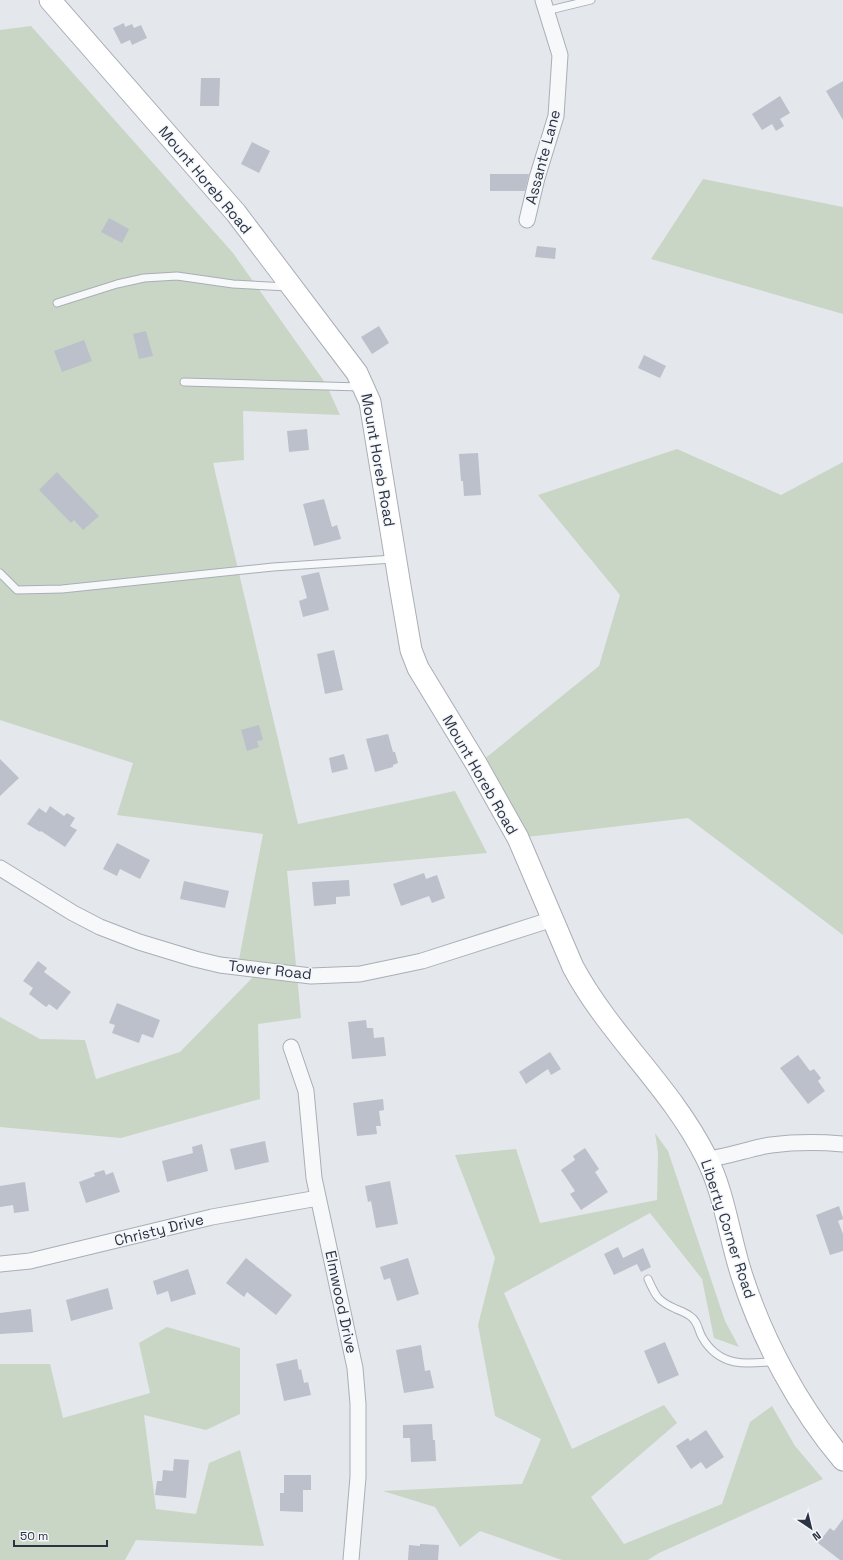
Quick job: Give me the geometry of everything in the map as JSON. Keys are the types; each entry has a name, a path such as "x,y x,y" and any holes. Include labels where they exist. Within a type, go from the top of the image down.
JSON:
{"street":[{"name":"Mount Horeb Road","path":"50,0 236,213 357,373 370,402 411,650 418,668 518,838 573,967"},
{"name":"Assante Lane","path":"527,220 537,178 556,116 560,55 544,6"},
{"name":"Tower Road","path":"0,868 93,923 139,942 220,965 311,976 360,974 422,961 553,919"},
{"name":"Liberty Corner Road","path":"573,967 588,993 607,1020 684,1118 696,1136 718,1186 742,1275 759,1325 795,1391 827,1441 843,1460"},
{"name":"Elmwood Drive","path":"291,1047 306,1091 314,1178 355,1368 358,1404 358,1477 351,1560"},
{"path":"707,1160 721,1158 771,1145 819,1142 843,1144"},
{"name":"Christy Drive","path":"0,1264 30,1261 212,1217 318,1198"}],"lane":[{"path":"544,6 592,0"},
{"path":"56,303 117,284 144,278 164,276 177,276 233,284 292,288"},
{"path":"184,382 365,388"},
{"path":"0,573 17,590 62,589 266,568 395,559"},
{"path":"648,1279 654,1293 661,1302 690,1316 696,1321 702,1337 710,1348 720,1357 729,1361 743,1363 778,1360"}],"green space":[{"path":"31,26 233,253 326,384 340,415 243,411 244,460 213,463 298,824 455,791 487,853 287,871 301,1018 258,1024 260,1099 121,1138 0,1127 0,1017 40,1039 85,1040 96,1079 180,1052 256,974 237,970 263,834 117,815 133,763 0,720 0,30"},
{"path":"703,179 843,207 843,314 651,259"},
{"path":"677,449 781,495 843,462 843,935 688,818 518,838 477,765 599,666 620,595 538,495"},
{"path":"655,1133 668,1151 725,1321 739,1347 714,1338 702,1279 650,1213 504,1293 572,1449 664,1405 677,1423 591,1497 624,1544 722,1504 750,1422 772,1406 795,1446 823,1479 659,1553 648,1560 562,1560 480,1531 460,1547 435,1507 383,1491 522,1484 541,1439 495,1416 478,1325 495,1258 455,1155 516,1149 540,1223 657,1200 658,1153"},
{"path":"167,1327 240,1348 240,1414 206,1430 144,1415 156,1509 196,1514 209,1463 240,1450 264,1546 136,1540 125,1560 0,1560 0,1364 50,1364 63,1418 150,1393 139,1343"}],"building":[{"path":"124,23 125,27 132,24 134,28 141,25 147,38 132,45 130,40 121,44 113,28"},
{"path":"201,78 220,78 219,106 200,106"},
{"path":"843,81 843,120 826,91"},
{"path":"780,96 790,113 780,119 784,126 776,131 772,124 762,130 752,114"},
{"path":"252,142 270,151 259,173 241,164"},
{"path":"490,174 529,174 525,191 490,191"},
{"path":"109,218 129,229 122,243 101,232"},
{"path":"537,246 556,248 555,259 535,257"},
{"path":"379,326 389,343 372,354 361,337"},
{"path":"146,331 153,356 139,359 133,334"},
{"path":"84,340 92,361 62,372 54,351"},
{"path":"644,355 666,366 660,378 638,368"},
{"path":"307,429 309,450 289,452 287,431"},
{"path":"478,453 481,495 464,496 463,481 461,481 459,454"},
{"path":"57,472 99,516 83,530 74,520 71,523 39,490"},
{"path":"324,499 332,527 337,525 341,539 314,546 303,504"},
{"path":"319,572 329,610 303,617 299,601 307,598 301,576"},
{"path":"334,650 343,690 325,694 317,654"},
{"path":"259,725 263,740 257,741 259,747 247,751 241,730"},
{"path":"388,734 398,763 393,765 393,767 375,772 366,739"},
{"path":"344,754 348,769 332,773 329,758"},
{"path":"0,759 19,778 0,796"},
{"path":"50,806 64,816 67,813 75,818 70,826 77,830 65,847 41,831 40,832 27,824 39,808 46,813"},
{"path":"117,843 150,860 140,879 120,869 117,876 103,869"},
{"path":"424,873 426,879 437,875 445,898 432,903 429,896 401,906 393,884"},
{"path":"349,880 350,896 336,897 336,904 314,906 312,882"},
{"path":"184,881 229,891 225,908 180,899"},
{"path":"38,961 47,968 44,972 71,992 57,1010 49,1004 46,1007 29,994 33,988 23,981"},
{"path":"117,1003 160,1020 153,1038 142,1034 139,1043 112,1033 115,1025 109,1023"},
{"path":"366,1020 367,1028 373,1028 374,1038 384,1037 386,1056 352,1059 348,1022"},
{"path":"550,1052 561,1069 551,1075 548,1069 526,1084 519,1072"},
{"path":"798,1055 810,1071 814,1069 821,1078 818,1081 825,1091 808,1104 780,1068"},
{"path":"383,1099 384,1110 379,1111 381,1126 376,1126 377,1134 357,1136 353,1103"},
{"path":"265,1141 269,1162 235,1170 230,1149"},
{"path":"202,1144 208,1171 167,1182 162,1161 193,1153 192,1147"},
{"path":"585,1148 599,1169 595,1172 608,1192 581,1210 570,1194 575,1191 561,1170 575,1160 573,1156"},
{"path":"104,1170 106,1175 113,1172 120,1192 86,1203 79,1182 95,1176 94,1173"},
{"path":"390,1181 398,1224 376,1228 371,1201 368,1202 365,1186"},
{"path":"25,1182 29,1211 14,1213 13,1205 0,1207 0,1186"},
{"path":"839,1206 843,1218 838,1221 843,1234 843,1251 830,1255 816,1215"},
{"path":"618,1247 623,1258 643,1248 651,1267 641,1272 637,1264 614,1275 604,1254"},
{"path":"246,1258 292,1295 276,1315 247,1292 244,1297 226,1283"},
{"path":"408,1258 419,1294 397,1301 390,1278 384,1280 380,1267"},
{"path":"188,1269 196,1294 171,1302 168,1291 157,1295 153,1281"},
{"path":"108,1288 113,1309 71,1321 66,1300"},
{"path":"31,1309 33,1332 0,1334 0,1313"},
{"path":"665,1342 679,1375 658,1384 644,1351"},
{"path":"421,1345 425,1371 430,1370 434,1388 404,1393 396,1350"},
{"path":"297,1359 304,1383 308,1382 311,1395 284,1401 276,1364"},
{"path":"432,1424 433,1440 435,1440 436,1461 411,1462 410,1438 403,1438 403,1425"},
{"path":"706,1430 724,1457 706,1469 701,1462 691,1469 676,1446 688,1438 690,1441"},
{"path":"174,1459 189,1460 186,1498 155,1495 157,1481 162,1481 163,1470 173,1471"},
{"path":"284,1475 311,1475 311,1490 303,1490 303,1512 280,1511 280,1493 284,1493"},
{"path":"843,1519 843,1560 840,1560 818,1543 830,1528 834,1531"},
{"path":"420,1544 439,1545 438,1560 408,1560 409,1545 420,1546"}]}
